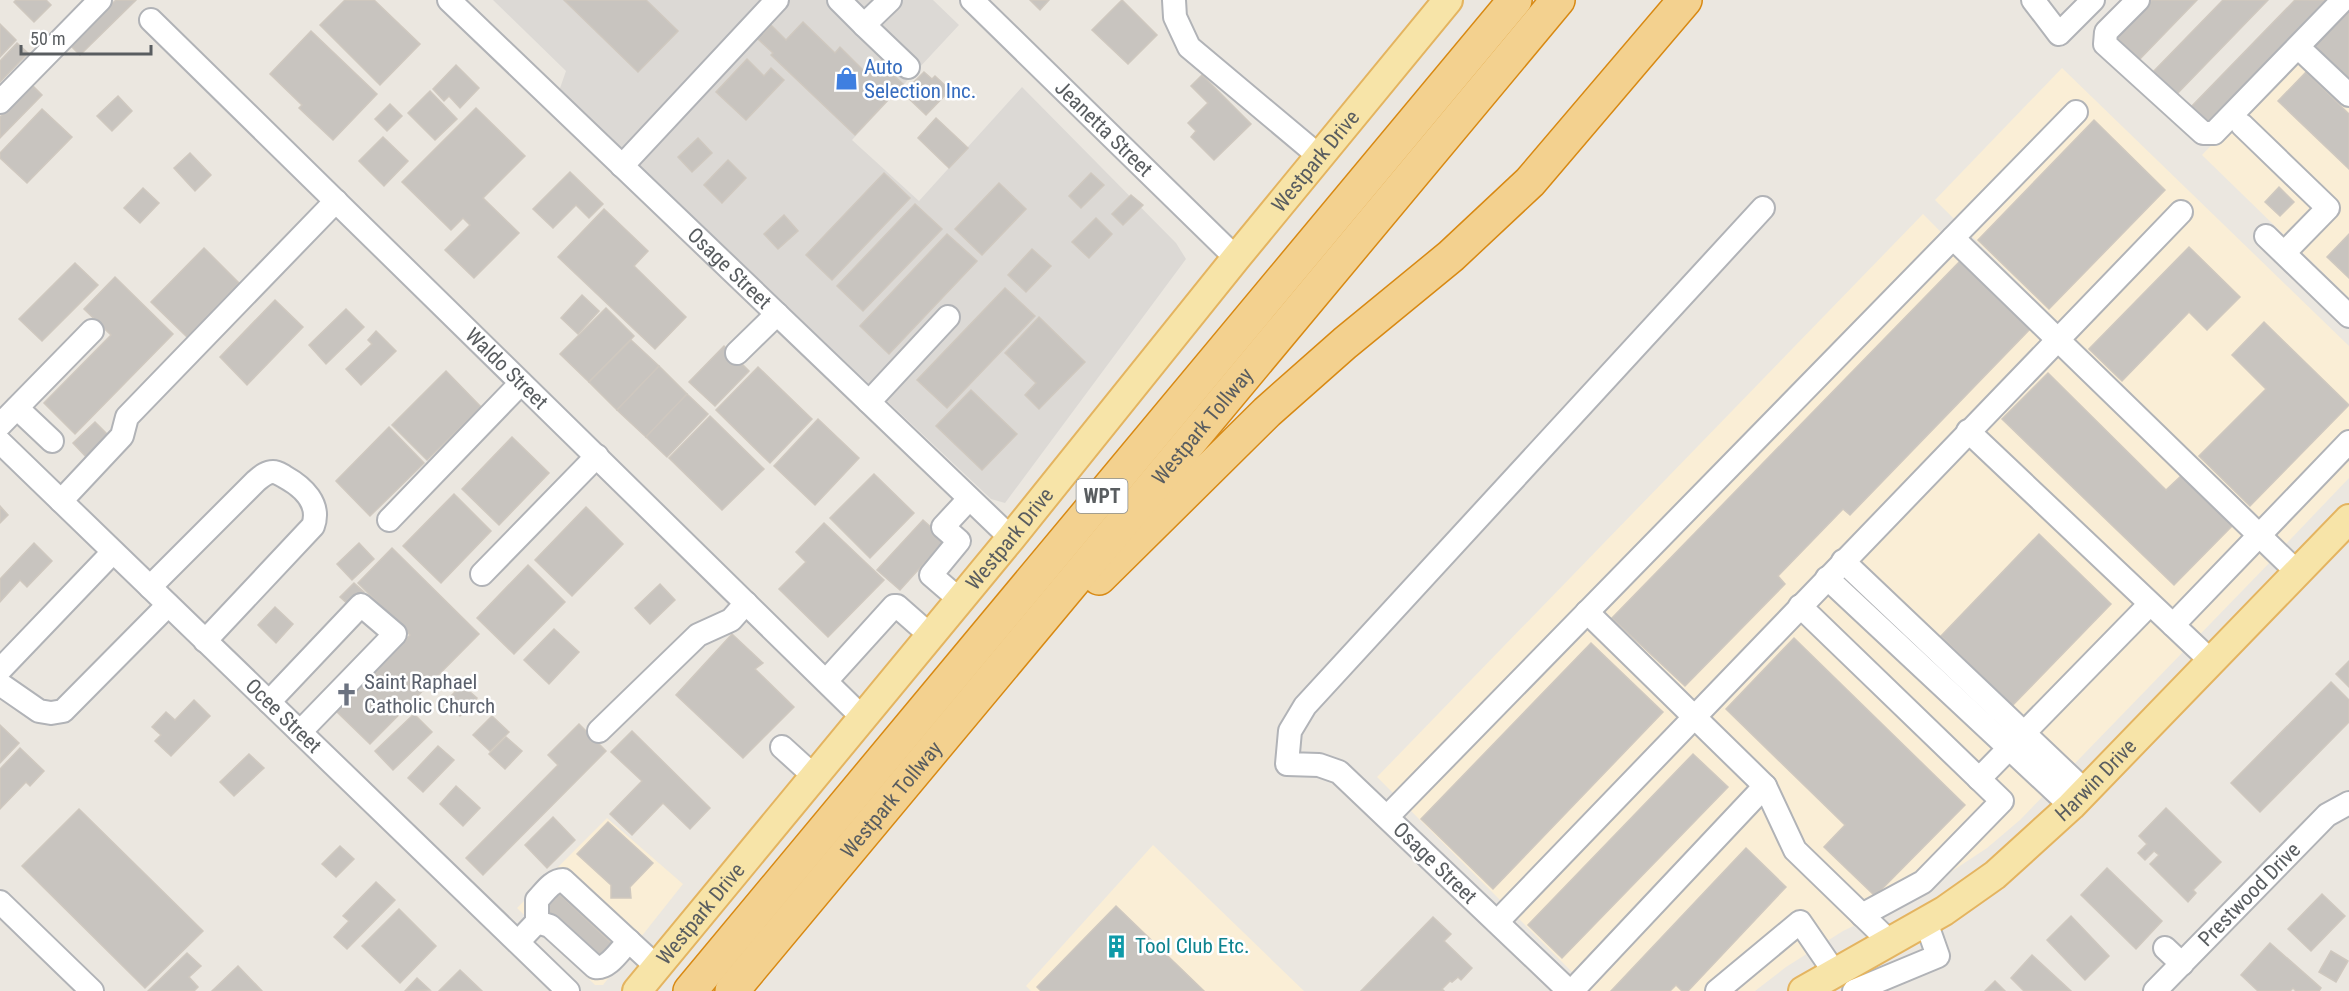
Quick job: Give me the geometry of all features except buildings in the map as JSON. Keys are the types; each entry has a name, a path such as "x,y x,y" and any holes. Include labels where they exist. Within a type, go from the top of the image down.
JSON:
{"highway":[{"name":"Westpark Tollway","path":"690,991 1515,0"},
{"name":"Westpark Tollway","path":"732,991 1558,0"},
{"path":"949,728 1267,412 1345,343 1451,256 1530,182 1685,0"}],"main road":[{"name":"Westpark Drive","path":"636,991 931,636 1448,0"},
{"name":"Harwin Drive","path":"1803,991 1848,980 1891,943 1995,875 2078,798 2349,519"}],"street":[{"path":"0,102 100,0"},
{"name":"Osage Street","path":"449,0 1011,538"},
{"path":"622,166 777,0"},
{"path":"839,0 908,67"},
{"path":"864,25 890,0"},
{"name":"Jeanetta Street","path":"972,0 1236,258"},
{"path":"1174,0 1175,17 1190,47 1319,156"},
{"path":"2042,3 2059,34 2093,0"},
{"path":"2138,0 2106,32 2105,44 2202,133 2214,133 2343,0"},
{"name":"Waldo Street","path":"151,20 863,718"},
{"path":"2298,47 2349,95"},
{"path":"1387,817 2076,112"},
{"path":"2242,125 2328,208 2284,253"},
{"path":"61,501 122,436 127,417 336,201"},
{"name":"Osage Street","path":"1570,991 1339,772 1319,765 1287,764 1290,731 1305,706 1763,208"},
{"path":"1497,922 2181,212"},
{"path":"2266,236 2349,316"},
{"path":"1953,238 2297,572"},
{"path":"737,353 777,314"},
{"path":"869,402 948,317"},
{"path":"0,425 92,331"},
{"path":"389,520 521,383"},
{"path":"17,408 52,441"},
{"path":"1968,431 2211,661"},
{"name":"Ocee Street","path":"0,442 568,991"},
{"path":"2173,625 2349,442"},
{"path":"482,574 597,456"},
{"path":"150,587 261,477 276,471 305,491 315,508 316,517 313,526 205,641"},
{"path":"960,600 931,574 959,541 943,527 969,499"},
{"path":"0,670 113,552"},
{"path":"1843,561 2017,741"},
{"path":"1827,578 2017,741 2078,798"},
{"path":"599,731 698,635 731,620 746,603"},
{"path":"1980,779 2150,604"},
{"path":"0,684 39,711 51,713 63,711 168,605"},
{"path":"269,702 361,605 395,634 300,732"},
{"path":"826,681 894,606 897,606 931,636"},
{"path":"1800,606 2002,801 1923,882 1862,915"},
{"path":"1587,612 1765,786 1795,850 1891,943"},
{"path":"782,747 815,777"},
{"path":"1570,991 1765,786"},
{"name":"Prestwood Drive","path":"2155,991 2327,815 2349,803"},
{"path":"518,942 537,922 537,900 554,882 563,880 657,967"},
{"path":"0,902 92,991"},
{"path":"537,922 550,926 595,967 605,966 629,941"},
{"path":"1717,991 1800,922 1848,980 1938,956 1926,922"},
{"path":"2165,948 2182,964"}],"shaded area":[{"path":"493,0 933,0 959,25 852,140 919,201 1022,87 1176,243 1186,259 1005,503 991,499 559,91 566,71"},
{"path":"2296,57 2349,108 2349,298 2202,155"},
{"path":"2062,68 2349,346 2349,478 2284,546 1935,200"},
{"path":"1923,214 2035,327 2275,557 2020,820 1987,848 1910,899 1843,931 1786,967 1755,991 1591,991 1377,777"},
{"path":"607,818 683,884 603,985 595,985 517,908"},
{"path":"1153,845 1304,991 1031,991 1026,986"}],"place":[{"name":"Auto Selection Inc.","path":"846,79"},
{"name":"Saint Raphael Catholic Church","path":"346,694"},
{"name":"Tool Club Etc.","path":"1117,946"}]}
